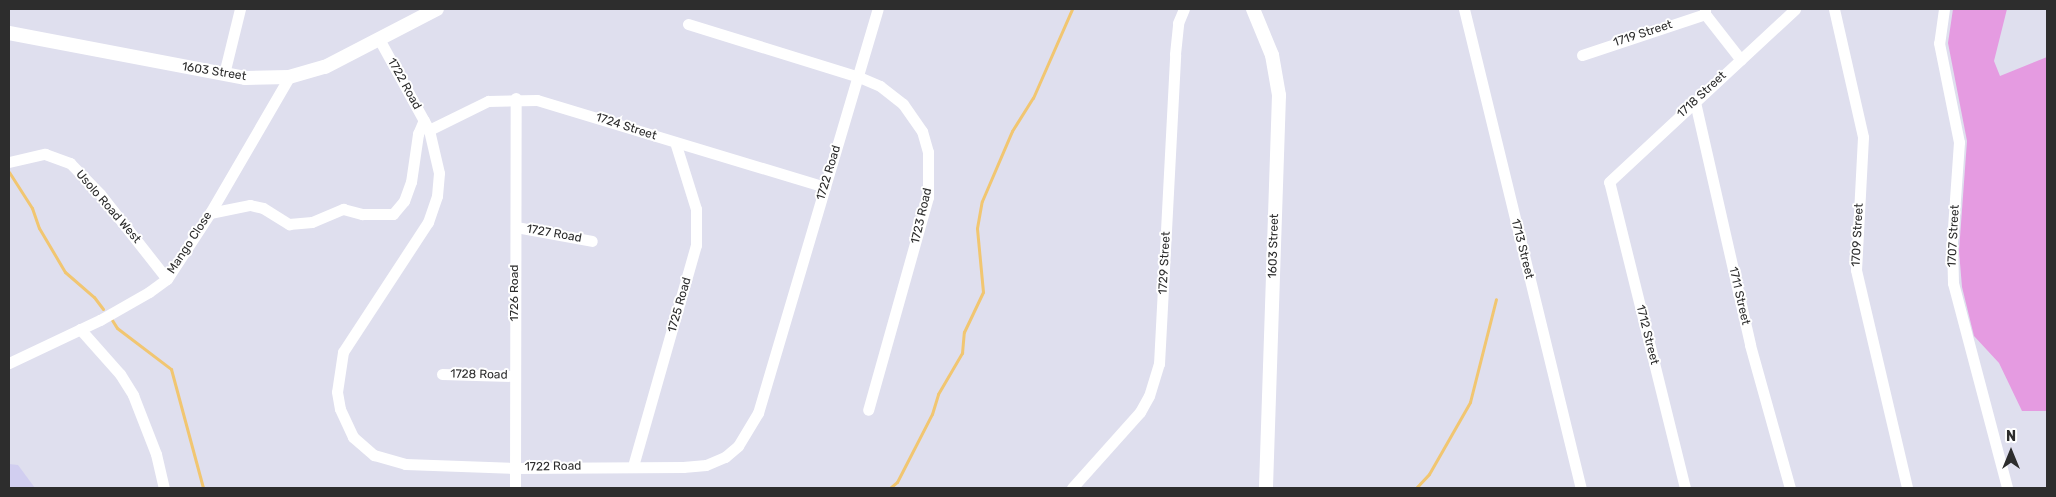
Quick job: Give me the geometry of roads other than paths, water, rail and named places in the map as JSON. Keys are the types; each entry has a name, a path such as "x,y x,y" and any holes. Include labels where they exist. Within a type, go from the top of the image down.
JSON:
{"street":[{"path":"224,74 240,9"},
{"name":"1603 Street","path":"9,33 245,78 288,77 325,67 437,9"},
{"name":"1722 Road","path":"379,39 427,125 439,173 433,210 416,243 343,352 336,380 340,409 353,437 374,455 389,460 431,466 515,468 683,467 718,462 734,451 758,413 878,9"},
{"name":"1729 Street","path":"1072,488 1140,412 1160,364 1175,54 1178,23 1184,9"},
{"name":"1603 Street","path":"1253,9 1272,55 1279,94 1266,488"},
{"name":"1713 Street","path":"1464,9 1581,488"},
{"name":"1718 Street","path":"1609,182 1795,9"},
{"name":"1709 Street","path":"1834,9 1863,137 1856,270 1907,488"},
{"name":"1707 Street","path":"1944,9 1939,43 1959,148 1952,242 1953,283 2007,488"},
{"path":"1705,11 1741,60"},
{"name":"1719 Street","path":"1582,55 1705,11"},
{"name":"1723 Road","path":"688,24 858,77 880,86 903,104 922,132 930,175 928,197 868,410"},
{"name":"Mango Close","path":"9,364 150,292 167,279 210,213 288,77"},
{"name":"1724 Street","path":"427,125 475,105 516,98 564,108 825,187"},
{"name":"1726 Road","path":"515,488 516,98"},
{"name":"1711 Street","path":"1695,102 1750,345 1790,488"},
{"path":"210,213 250,205 262,208 289,224 312,222 343,209 362,214 393,214 404,201 411,182 418,134 427,125"},
{"name":"1725 Road","path":"633,466 696,245 696,209 675,142"},
{"name":"Usolo Road West","path":"9,162 45,154 70,163 100,194 167,279"},
{"name":"1712 Street","path":"1609,182 1685,488"},
{"name":"1727 Road","path":"516,227 592,241"},
{"path":"80,329 120,374 138,403 156,454 164,488"},
{"name":"1728 Road","path":"442,374 515,376"}],"waterway":[{"path":"890,488 897,482 932,414 938,394 962,353 964,332 983,292 977,228 982,201 1012,131 1033,98 1072,9"},
{"path":"9,172 32,208 39,228 65,272 94,297 103,309"},
{"path":"1416,488 1429,474 1470,402 1496,299"},
{"path":"112,320 117,328 171,369 203,488"}]}
